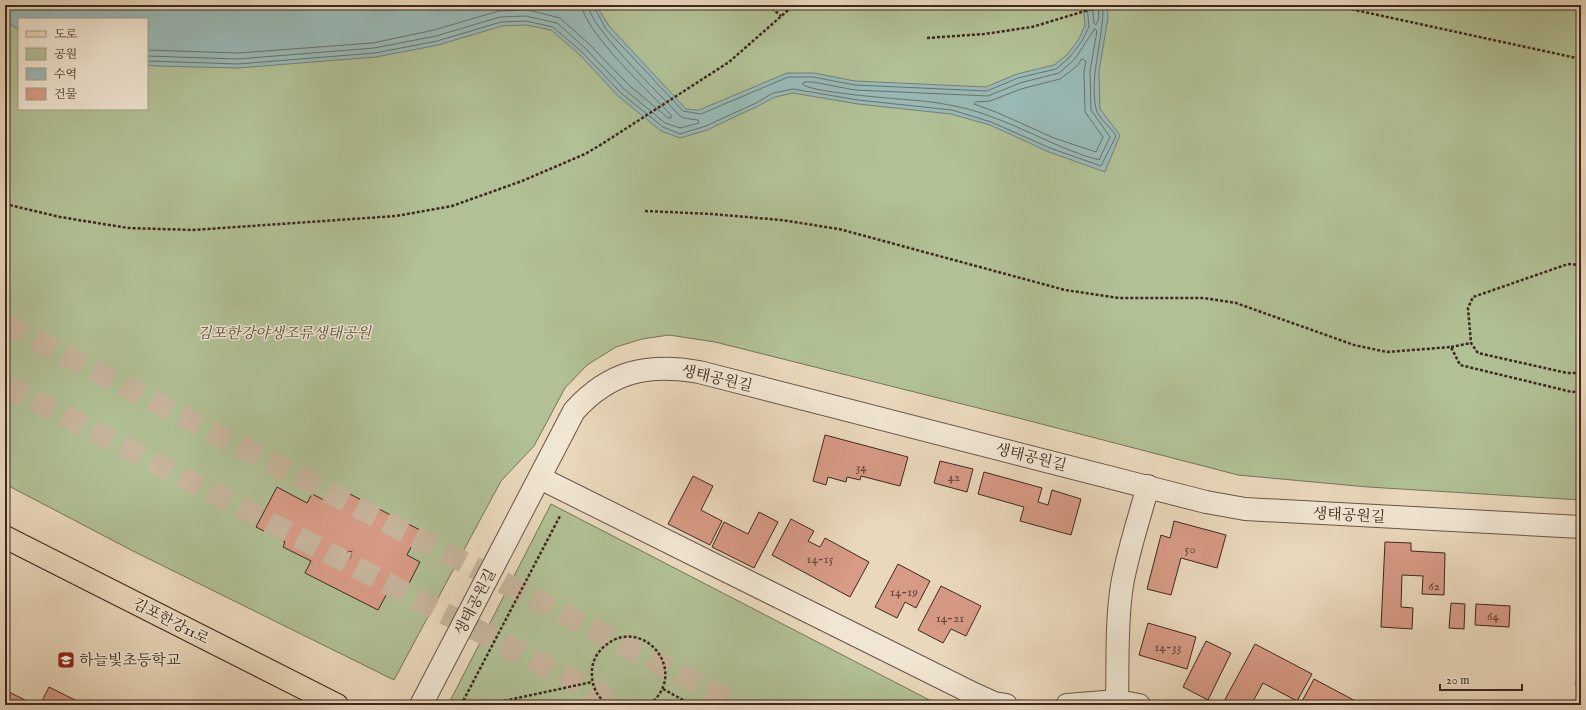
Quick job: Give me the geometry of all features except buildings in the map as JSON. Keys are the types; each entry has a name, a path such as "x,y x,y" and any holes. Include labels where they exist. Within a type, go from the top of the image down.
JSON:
{"main road":[{"name":"김포한강11로","path":"5,537 337,705"},
{"name":"김포한강11로","path":"5,550 111,607 306,705"}],"street":[{"name":"생태공원길","path":"421,705 574,411 586,398 617,377 636,371 658,368 699,372 1206,502 1251,509 1581,527"},
{"path":"540,478 974,694 994,703 1006,705"},
{"path":"1117,701 1118,631 1122,585 1127,560 1148,486"},
{"path":"1067,705 1117,701 1139,705"}],"path":[{"path":"768,5 781,16"},
{"path":"5,204 60,217 128,228 193,230 396,216 452,206 522,181 585,154 729,62 794,5"},
{"path":"927,38 984,34 1032,27 1105,5"},
{"path":"1332,5 1581,58"},
{"path":"645,211 735,216 839,229 1058,288 1119,298 1204,298 1236,303 1354,345 1386,352 1451,347 1471,343"},
{"path":"1581,265 1568,264 1473,297 1468,308 1471,343 1478,353 1567,374 1581,373"},
{"path":"1451,347 1460,365 1572,392 1581,391"},
{"path":"461,705 564,509"},
{"path":"609,705 596,693 592,682 592,670 595,659 601,649 610,642 621,638 632,637 644,640 654,646 666,666 666,678 663,689 657,699 649,705"},
{"path":"485,705 592,682"},
{"path":"663,689 692,705"}],"green space":[{"name":"김포한강야생조류생태공원","path":"5,5 1581,5 1581,500 1368,487 1238,475 715,342 669,335 642,339 616,347 587,365 565,388 534,446 501,481 394,680 133,551 5,484"},
{"path":"551,504 939,705 448,705"}],"water":[{"path":"5,5 596,5 609,26 686,109 699,110 787,73 814,73 855,81 986,87 1017,74 1054,65 1067,55 1079,39 1085,25 1083,5 1107,5 1108,18 1099,71 1100,109 1120,135 1105,172 1049,152 990,125 951,114 858,104 793,93 775,97 707,130 680,138 661,131 618,96 579,54 551,30 526,25 502,26 438,45 376,57 238,68 148,65 148,18 18,18 18,29 5,20"}],"tunnel":[{"path":"5,324 739,705"},
{"path":"5,385 621,705"}],"place":[{"name":"하늘빛초등학교","path":"66,660"}]}
